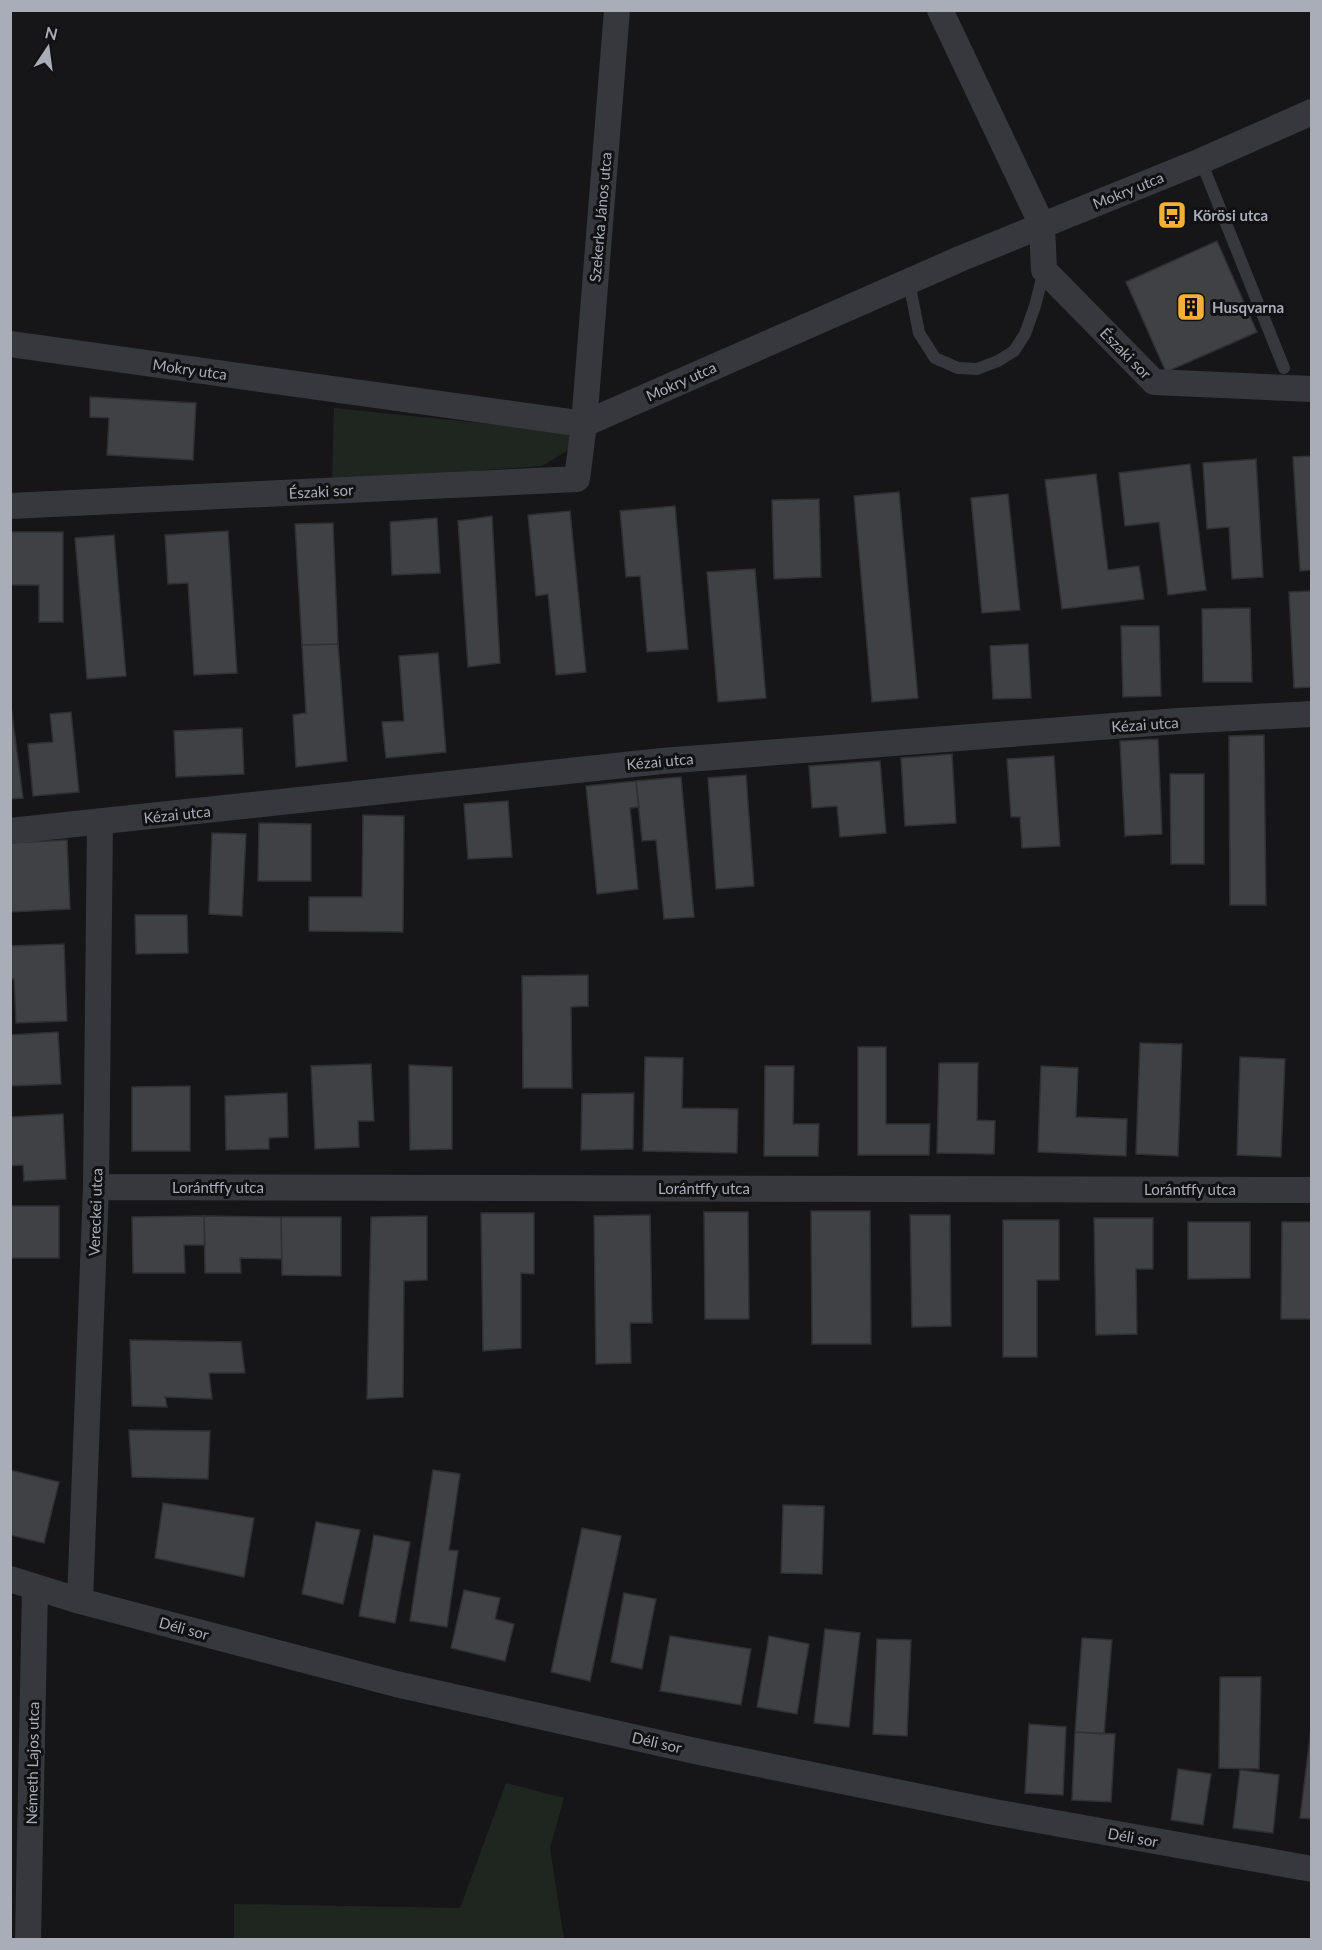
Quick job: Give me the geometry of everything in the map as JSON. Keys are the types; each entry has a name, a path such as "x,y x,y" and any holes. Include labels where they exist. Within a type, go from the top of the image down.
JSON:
{"street":[{"name":"Szekerka János utca","path":"584,424 617,10"},
{"path":"940,10 1042,225 1044,270"},
{"name":"Mokry utca","path":"10,344 584,424 909,282 1201,161 1311,112"},
{"name":"Északi sor","path":"1044,270 1154,381 1311,389"},
{"name":"Északi sor","path":"10,506 577,479 584,424"},
{"name":"Kézai utca","path":"10,831 662,760 1178,721 1311,714"},
{"name":"Vereckei utca","path":"80,1601 96,1187 100,823"},
{"name":"Lorántffy utca","path":"96,1187 1311,1190"},
{"name":"Déli sor","path":"10,1579 80,1601 396,1684 695,1751 994,1812 1311,1869"},
{"name":"Németh Lajos utca","path":"28,1940 35,1587"}],"lane":[{"path":"1201,161 1284,368"},
{"path":"909,282 919,333 935,358 958,368 977,369 998,362 1014,351 1020,343 1035,306 1044,270"}],"shaded area":[{"path":"334,408 570,432 570,449 542,466 332,481"},
{"path":"506,1783 564,1798 550,1848 564,1939 234,1939 234,1904 460,1908"}],"building":[{"name":"Husqvarna","path":"1217,241 1257,332 1166,372 1126,282"},
{"path":"90,397 196,403 193,460 107,455 109,418 90,417"},
{"path":"1312,456 1312,570 1300,571 1293,457"},
{"path":"1256,459 1263,577 1232,579 1229,527 1207,529 1203,463"},
{"path":"1190,464 1206,590 1168,595 1159,522 1125,526 1119,473"},
{"path":"1096,474 1108,570 1139,566 1144,599 1062,609 1045,480"},
{"path":"899,492 918,698 872,702 854,496"},
{"path":"1008,494 1020,610 982,613 971,498"},
{"path":"819,499 821,577 774,579 772,500"},
{"path":"675,506 688,649 647,652 640,576 626,577 620,511"},
{"path":"570,511 586,672 556,675 548,594 536,596 528,515"},
{"path":"492,516 500,663 468,667 458,521"},
{"path":"437,518 440,573 392,575 390,522"},
{"path":"333,523 338,644 302,645 295,524"},
{"path":"228,531 237,673 194,675 188,583 168,584 165,535"},
{"path":"10,532 63,532 63,622 39,622 39,585 10,585"},
{"path":"114,535 126,676 87,679 75,538"},
{"path":"755,569 766,698 718,702 707,572"},
{"path":"1312,591 1312,687 1294,688 1289,592"},
{"path":"1250,608 1252,682 1203,682 1202,609"},
{"path":"1121,626 1159,626 1161,696 1123,697"},
{"path":"338,644 347,761 296,767 293,715 306,713 302,645"},
{"path":"1028,644 1031,698 993,699 990,646"},
{"path":"438,653 446,752 386,758 382,722 404,721 399,656"},
{"path":"10,698 23,798 10,799"},
{"path":"71,712 79,792 33,796 28,744 53,742 50,714"},
{"path":"242,728 244,774 176,777 174,731"},
{"path":"1264,735 1266,905 1230,905 1229,736"},
{"path":"1158,739 1162,834 1125,836 1120,741"},
{"path":"952,754 956,823 905,826 901,758"},
{"path":"1054,756 1060,846 1022,848 1020,817 1011,817 1007,759"},
{"path":"880,761 886,833 840,837 837,806 812,808 809,766"},
{"path":"1170,774 1204,774 1204,864 1171,864"},
{"path":"746,775 754,886 716,889 708,778"},
{"path":"681,777 694,917 664,919 656,840 642,841 636,781"},
{"path":"636,781 639,807 630,808 638,889 597,894 586,786"},
{"path":"508,801 512,857 468,859 464,804"},
{"path":"363,815 404,816 403,932 309,931 309,897 362,897"},
{"path":"259,823 311,824 311,881 258,881"},
{"path":"212,833 246,834 242,916 209,914"},
{"path":"67,840 70,909 10,912 10,843"},
{"path":"135,915 187,915 188,953 136,954"},
{"path":"64,944 67,1021 16,1023 14,979 10,979 10,946"},
{"path":"588,975 588,1006 571,1007 572,1088 523,1088 522,976"},
{"path":"58,1032 61,1084 10,1086 10,1035"},
{"path":"1140,1043 1182,1044 1178,1156 1136,1154"},
{"path":"858,1047 886,1047 886,1124 930,1124 929,1155 858,1155"},
{"path":"645,1057 683,1058 682,1108 738,1109 737,1153 643,1151"},
{"path":"1240,1057 1285,1059 1281,1157 1237,1155"},
{"path":"939,1063 978,1063 977,1120 995,1121 994,1154 937,1153"},
{"path":"371,1064 374,1121 358,1121 359,1147 315,1149 311,1066"},
{"path":"409,1065 452,1067 452,1149 410,1150"},
{"path":"765,1066 794,1066 793,1124 819,1124 818,1156 764,1156"},
{"path":"1041,1066 1078,1068 1076,1117 1127,1119 1126,1156 1038,1152"},
{"path":"190,1086 190,1151 132,1151 132,1087"},
{"path":"287,1093 288,1137 269,1138 269,1149 226,1150 225,1096"},
{"path":"634,1093 633,1149 581,1150 582,1094"},
{"path":"63,1114 66,1179 24,1181 23,1165 10,1166 10,1117"},
{"path":"10,1206 59,1206 59,1258 10,1258"},
{"path":"811,1211 870,1211 871,1344 812,1344"},
{"path":"704,1212 748,1212 749,1319 705,1319"},
{"path":"481,1213 534,1213 534,1274 521,1273 521,1348 483,1351"},
{"path":"650,1215 652,1323 630,1323 631,1363 596,1364 594,1216"},
{"path":"910,1215 950,1215 951,1326 912,1327"},
{"path":"204,1216 205,1245 184,1245 185,1273 133,1273 132,1217"},
{"path":"204,1216 281,1217 282,1259 240,1258 241,1273 205,1273"},
{"path":"427,1216 427,1280 404,1281 403,1397 367,1399 371,1217"},
{"path":"281,1217 341,1217 341,1276 282,1275"},
{"path":"1094,1218 1153,1218 1153,1269 1136,1269 1137,1334 1096,1335"},
{"path":"1003,1220 1059,1220 1059,1280 1037,1280 1037,1357 1003,1357"},
{"path":"1188,1222 1250,1222 1250,1278 1188,1279"},
{"path":"1282,1222 1312,1222 1312,1319 1281,1319"},
{"path":"130,1340 241,1342 245,1373 209,1373 212,1399 165,1397 167,1407 132,1406"},
{"path":"129,1430 210,1431 208,1479 132,1477"},
{"path":"10,1470 59,1482 44,1543 10,1535"},
{"path":"433,1470 460,1474 449,1550 458,1551 447,1627 410,1621"},
{"path":"163,1503 254,1518 244,1577 155,1558"},
{"path":"783,1505 824,1506 822,1574 781,1573"},
{"path":"316,1522 360,1530 343,1604 302,1594"},
{"path":"582,1528 621,1536 590,1681 551,1672"},
{"path":"374,1535 410,1542 395,1623 359,1616"},
{"path":"464,1590 500,1598 495,1619 514,1624 505,1661 451,1648"},
{"path":"624,1593 656,1599 642,1669 611,1662"},
{"path":"825,1629 860,1633 849,1727 814,1723"},
{"path":"670,1636 751,1649 741,1705 660,1691"},
{"path":"769,1636 809,1644 797,1714 757,1707"},
{"path":"1082,1638 1112,1640 1104,1734 1075,1732"},
{"path":"877,1639 911,1640 907,1736 873,1734"},
{"path":"1220,1677 1261,1677 1259,1769 1219,1768"},
{"path":"1312,1721 1312,1819 1300,1818"},
{"path":"1029,1724 1066,1727 1063,1795 1025,1793"},
{"path":"1075,1732 1115,1734 1111,1802 1072,1800"},
{"path":"1178,1769 1211,1774 1203,1825 1171,1820"},
{"path":"1240,1770 1279,1775 1273,1833 1233,1828"}],"place":[{"name":"Körösi utca","path":"1172,215"},
{"name":"Husqvarna","path":"1191,307"}]}
